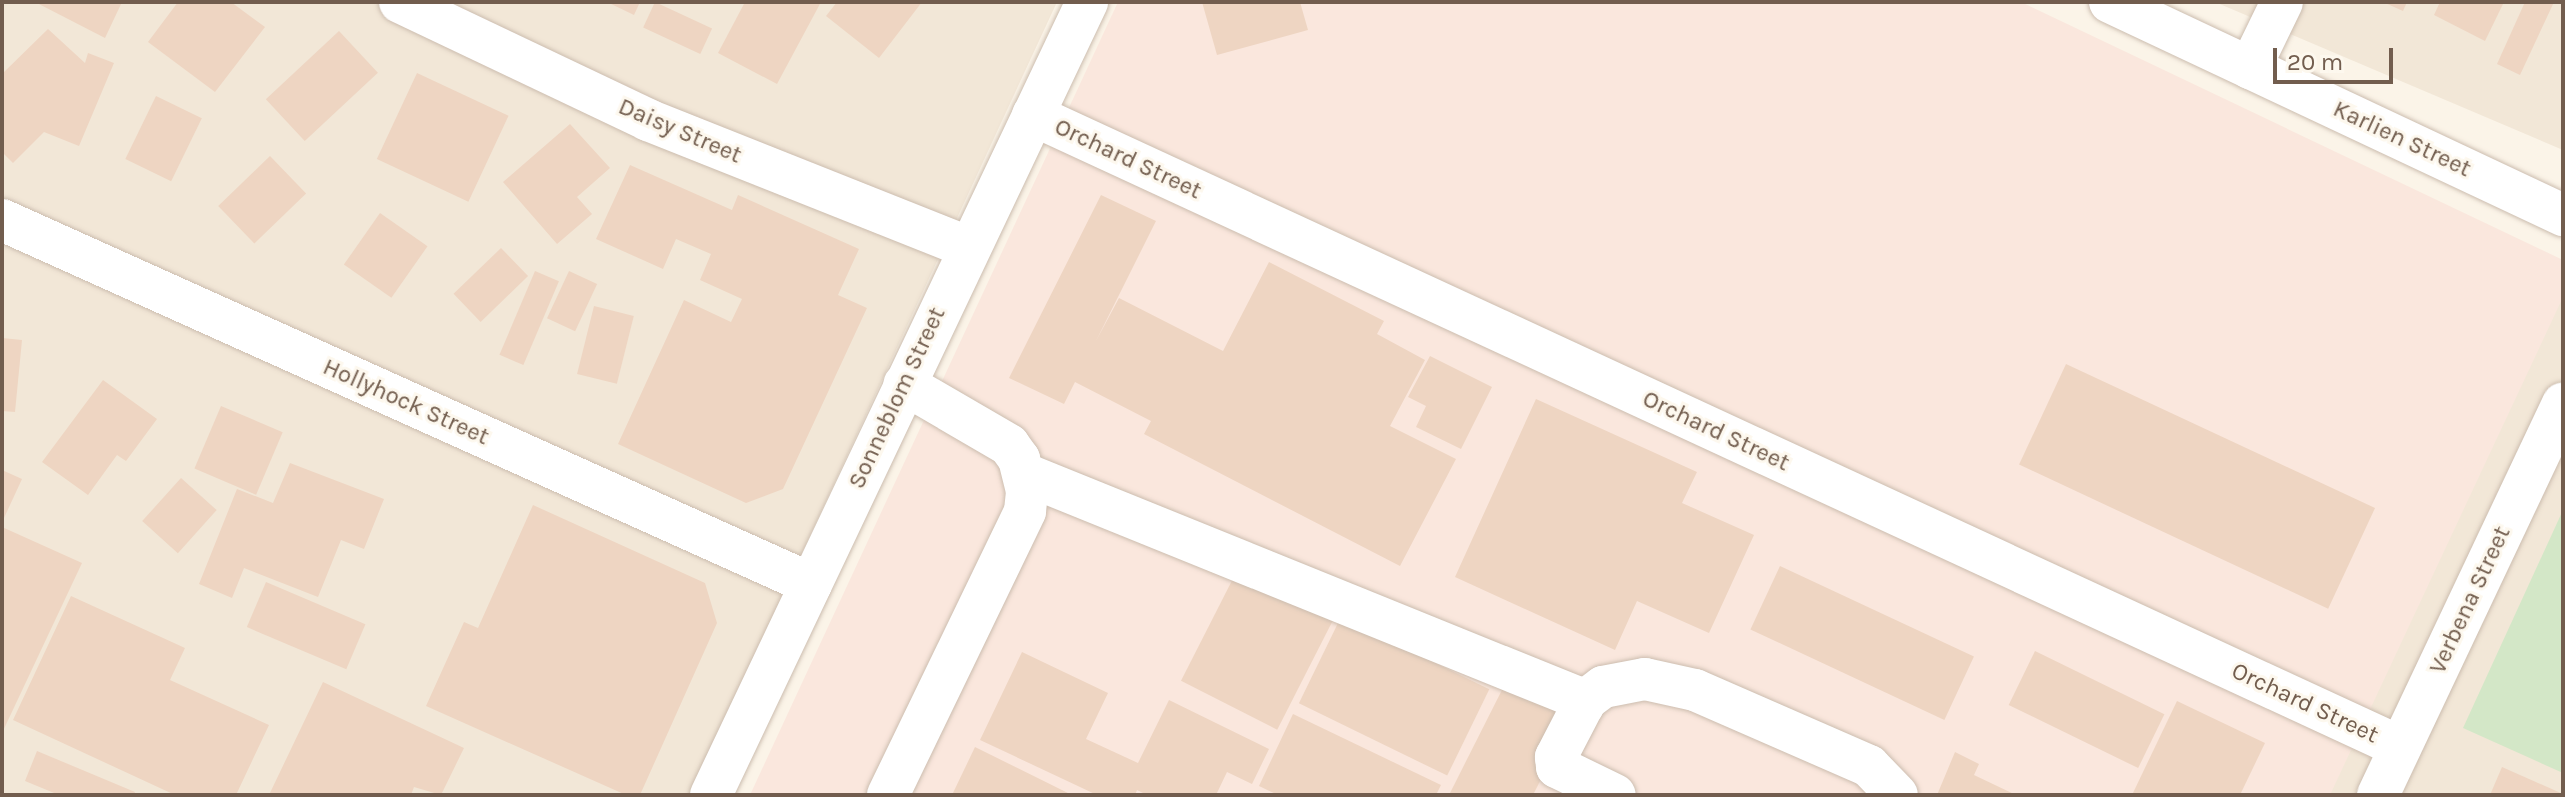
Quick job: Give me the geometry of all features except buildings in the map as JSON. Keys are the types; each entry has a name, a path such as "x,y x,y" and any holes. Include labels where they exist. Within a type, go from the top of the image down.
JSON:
{"street":[{"name":"Daisy Street","path":"400,2 648,120 967,247"},
{"name":"Sonneblom Street","path":"711,795 967,247 1087,2"},
{"name":"Karlien Street","path":"2110,2 2563,215"},
{"path":"2250,68 2282,2"},
{"name":"Orchard Street","path":"1033,115 2400,747"},
{"name":"Hollyhock Street","path":"2,220 811,584"},
{"path":"888,795 1025,511 1025,474 1009,445 904,384"},
{"name":"Verbena Street","path":"2378,795 2563,404"},
{"path":"1025,474 1292,578 1583,702"},
{"path":"1615,795 1557,767 1556,757 1583,702 1603,687 1645,679 1695,690 1869,766 1897,795"}],"shaded area":[{"path":"2,2 1057,2 690,795 2,795"},
{"path":"1118,2 2021,2 2563,260 2563,297 2330,795 750,795"},
{"path":"2215,2 2563,2 2563,150"},
{"path":"2563,293 2563,795 2329,795"}],"green space":[{"path":"2563,510 2563,773 2463,728"}]}
